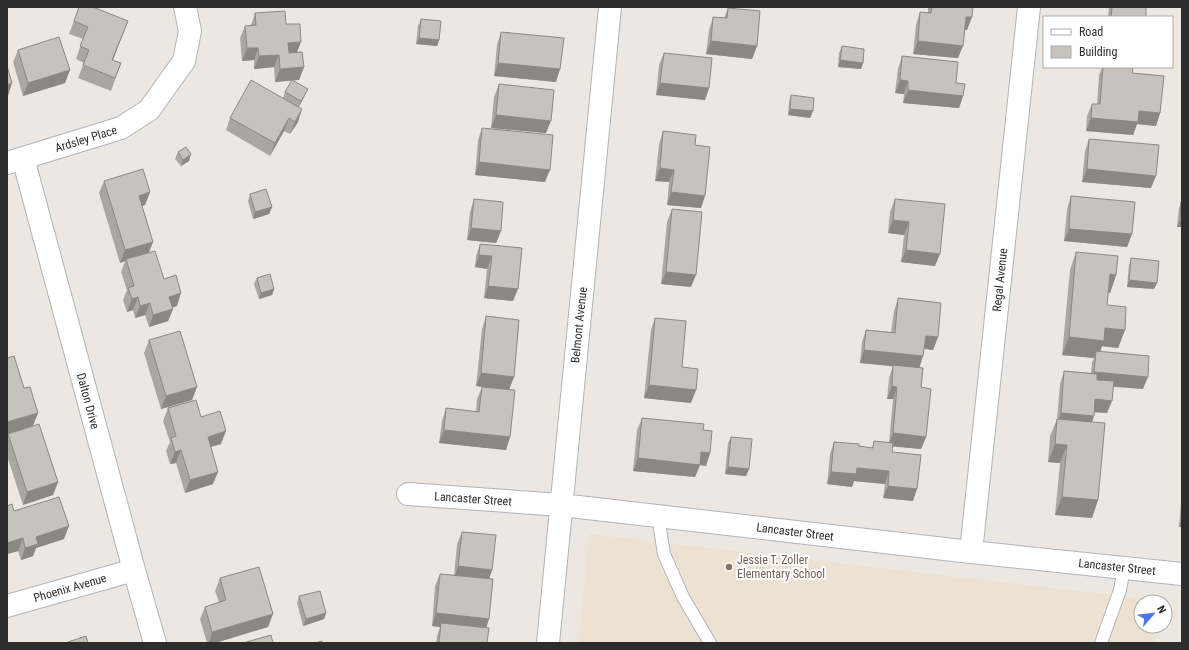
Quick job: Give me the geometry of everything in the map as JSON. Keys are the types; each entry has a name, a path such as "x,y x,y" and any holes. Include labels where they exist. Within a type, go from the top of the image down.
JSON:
{"street":[{"name":"Ardsley Place","path":"15,160 121,128 149,110 184,61 190,31 185,7"},
{"name":"Belmont Avenue","path":"548,643 610,7"},
{"name":"Regal Avenue","path":"971,552 1029,7"},
{"name":"Dalton Drive","path":"15,160 155,643"},
{"name":"Lancaster Street","path":"408,494 561,505 971,552 1182,574"},
{"name":"Phoenix Avenue","path":"7,606 134,570"}],"lane":[{"path":"658,516 664,554 683,597 710,643"},
{"path":"1101,643 1120,590 1124,568"}],"shaded area":[{"name":"Jessie T. Zoller Elementary School","path":"589,534 1133,597 1133,634 1155,634 1155,643 579,643"}],"building":[{"path":"79,7 93,7 128,21 112,60 121,63 115,78 83,65 89,50 80,46 88,27 74,21"},
{"path":"932,7 973,7 972,17 966,17 963,46 918,41 920,12 931,13"},
{"path":"1112,7 1146,7 1146,16 1111,16"},
{"path":"728,8 760,11 757,46 711,41 713,17 727,18"},
{"path":"285,11 286,24 300,24 301,42 288,43 289,53 302,52 304,67 280,69 279,55 259,56 258,48 247,48 245,26 256,25 255,13"},
{"path":"421,19 441,21 439,40 419,38"},
{"path":"501,32 564,38 560,69 498,63"},
{"path":"59,37 70,70 28,83 18,50"},
{"path":"842,46 864,49 863,63 840,60"},
{"path":"664,53 712,58 709,88 660,83"},
{"path":"902,56 958,62 956,83 965,84 963,96 908,90 908,81 900,80"},
{"path":"7,66 12,83 7,85"},
{"path":"1103,68 1133,68 1132,73 1164,76 1160,113 1139,111 1138,122 1091,118 1092,104 1100,104"},
{"path":"251,80 302,109 295,122 289,118 275,143 230,118"},
{"path":"292,80 308,89 301,101 285,92"},
{"path":"499,84 554,90 551,121 496,115"},
{"path":"791,95 814,98 813,111 790,109"},
{"path":"482,128 553,135 550,170 479,162"},
{"path":"663,131 696,135 695,145 710,147 705,196 671,192 674,170 660,168"},
{"path":"1089,139 1159,145 1156,176 1087,169"},
{"path":"186,147 191,154 183,160 178,152"},
{"path":"143,169 150,192 139,196 153,242 125,250 104,181"},
{"path":"266,189 272,207 255,212 250,194"},
{"path":"1071,196 1135,202 1132,234 1069,229"},
{"path":"474,199 503,202 501,231 471,228"},
{"path":"895,199 945,204 940,254 906,250 909,222 893,220"},
{"path":"1182,202 1182,221 1180,220"},
{"path":"672,209 702,212 696,275 666,272"},
{"path":"480,244 522,248 518,289 488,286 492,256 479,255"},
{"path":"155,251 164,279 176,275 181,293 169,297 173,309 153,315 150,303 140,306 138,297 132,299 128,288 134,286 126,259"},
{"path":"1076,252 1118,256 1116,275 1110,274 1107,305 1126,307 1125,330 1105,328 1104,341 1069,337"},
{"path":"1131,258 1159,261 1157,283 1129,280"},
{"path":"270,274 274,289 261,293 257,278"},
{"path":"898,298 941,303 938,337 926,336 923,356 864,350 866,330 895,333"},
{"path":"486,316 519,320 514,377 481,373"},
{"path":"655,318 686,321 682,367 698,369 696,390 649,385"},
{"path":"180,331 197,387 166,396 149,340"},
{"path":"1096,351 1149,356 1148,377 1094,372"},
{"path":"14,356 24,388 30,387 38,413 7,422 7,358"},
{"path":"893,365 923,368 921,387 931,389 926,437 893,433 897,387 892,386"},
{"path":"1064,371 1097,374 1097,380 1114,381 1112,401 1095,399 1094,416 1061,413"},
{"path":"482,387 515,390 510,437 444,430 446,408 479,412"},
{"path":"196,400 201,417 220,411 226,431 208,437 218,472 190,480 181,450 175,452 171,438 176,436 168,408"},
{"path":"642,418 704,424 703,430 712,431 710,453 701,452 700,465 638,458"},
{"path":"1057,419 1105,423 1098,500 1062,497 1067,445 1055,444"},
{"path":"39,424 58,482 27,492 8,434"},
{"path":"731,437 752,439 749,469 728,467"},
{"path":"874,441 893,443 892,452 921,455 917,489 888,486 889,471 857,468 856,474 831,472 834,442 859,444 859,446 873,448"},
{"path":"59,497 69,526 36,537 38,544 25,548 23,538 7,543 7,506 12,504 14,511"},
{"path":"462,532 496,535 492,570 458,566"},
{"path":"259,567 273,614 212,632 205,607 226,600 220,578"},
{"path":"440,574 493,579 489,619 436,613"},
{"path":"320,591 326,613 306,619 299,596"},
{"path":"441,623 489,628 487,643 439,643"},
{"path":"271,635 273,643 243,643"},
{"path":"86,636 88,643 65,643"}],"place":[{"name":"Jessie T. Zoller Elementary School","path":"729,567"}]}
